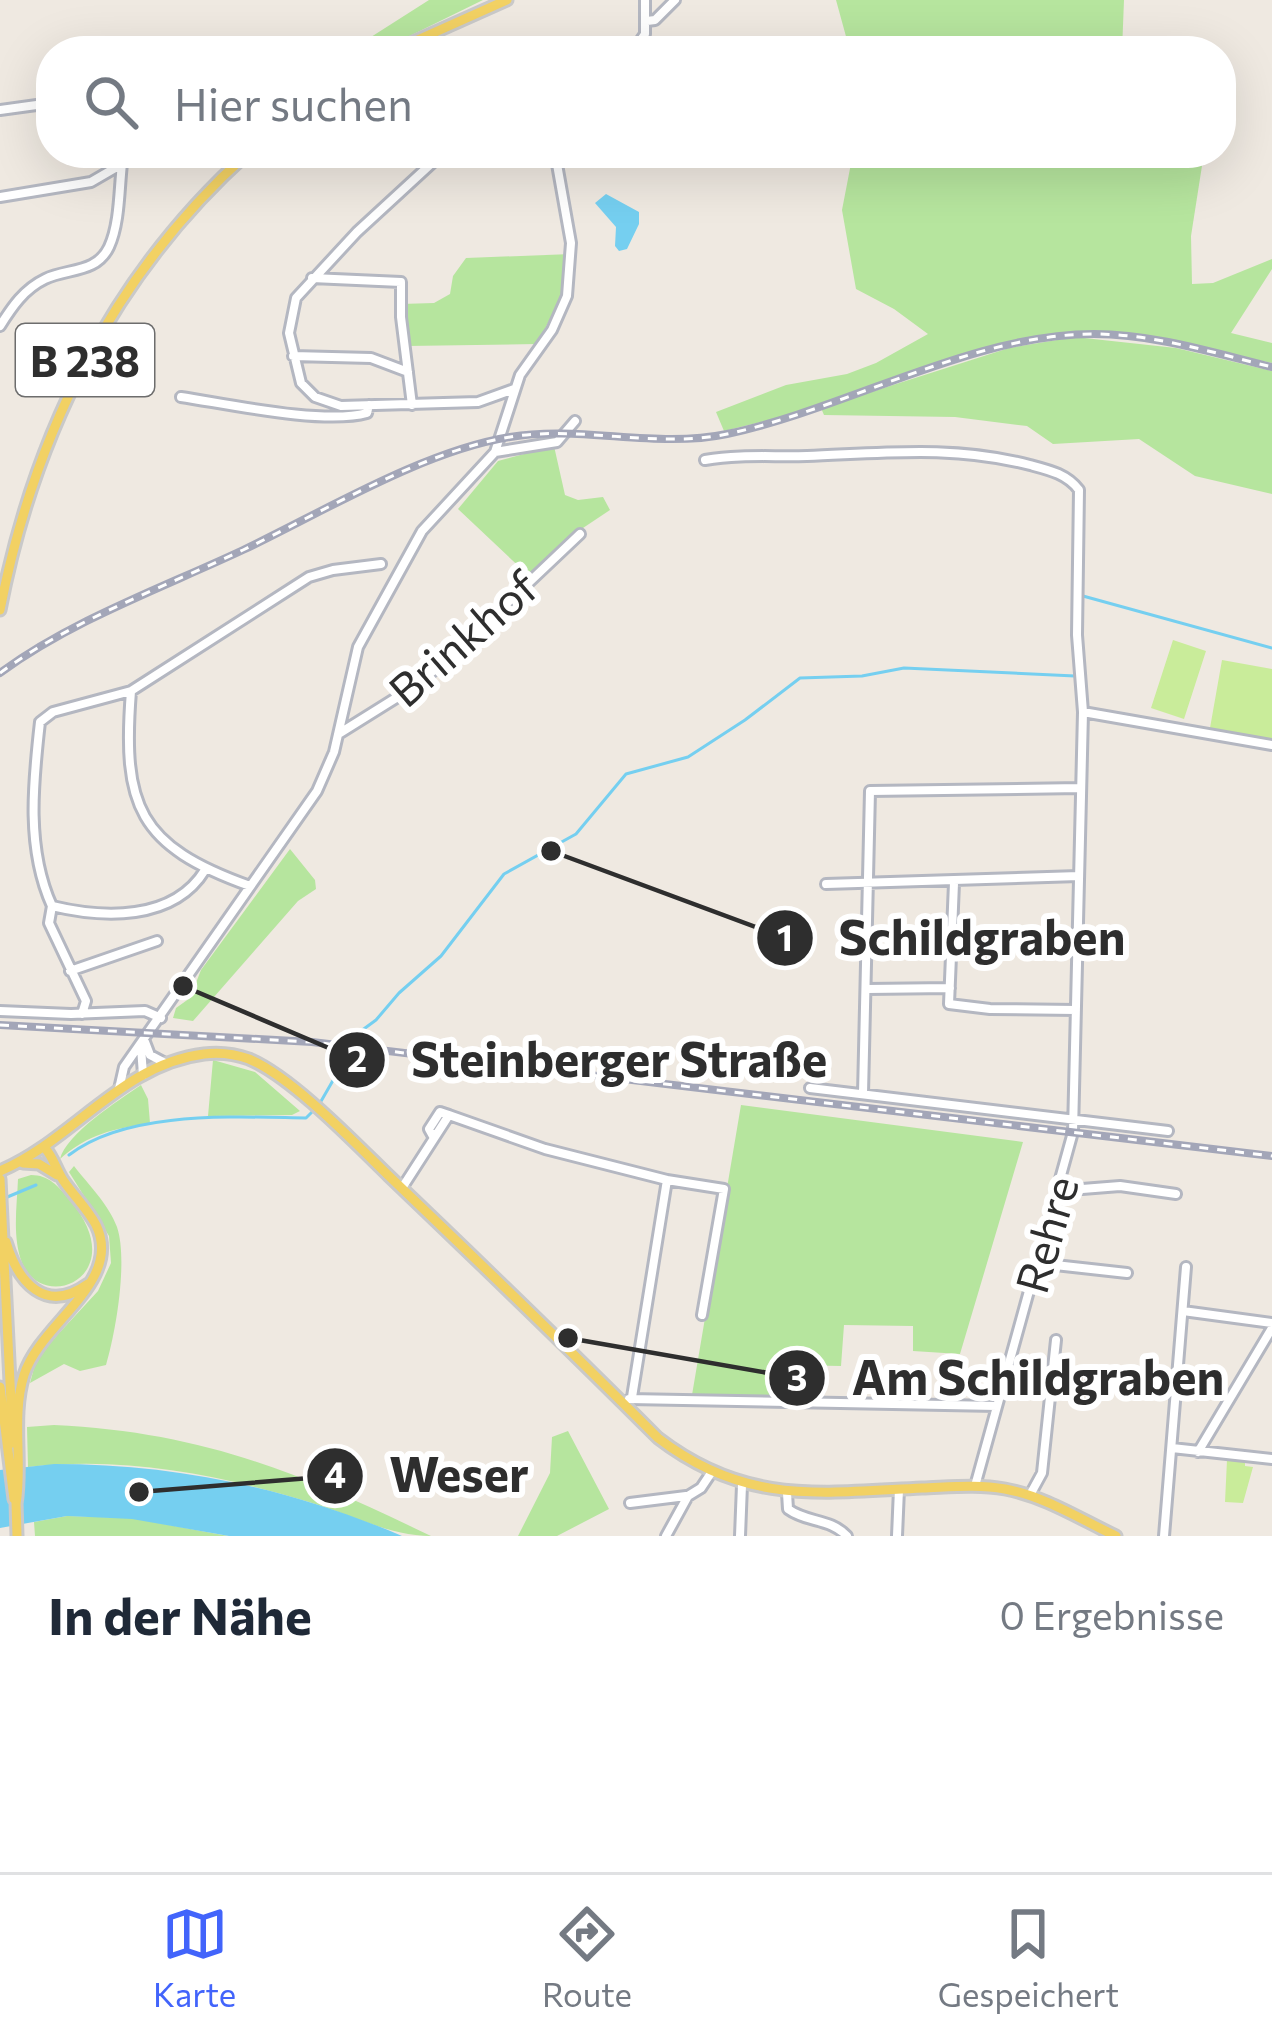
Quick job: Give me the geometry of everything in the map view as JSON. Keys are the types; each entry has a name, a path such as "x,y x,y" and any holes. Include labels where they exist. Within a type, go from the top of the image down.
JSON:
{"main road":[{"path":"427,36 507,0"},
{"name":"B 238","path":"0,610 30,485 82,365 162,244 234,168"},
{"path":"17,1536 7,1466 0,1175 45,1148 141,1076 165,1063 222,1053 249,1059 315,1108 627,1400 658,1438 711,1473 742,1485 788,1492 975,1486 1030,1495 1116,1536"},
{"path":"45,1148 47,1167 62,1178"},
{"path":"16,1504 20,1484 8,1391 38,1344 93,1280 103,1255 99,1233 45,1148"},
{"path":"15,1164 47,1167"},
{"path":"1,1229 13,1264 34,1290 67,1295 93,1280"}],"street":[{"path":"647,21 655,20 674,0"},
{"path":"644,36 645,1"},
{"path":"0,110 36,105"},
{"path":"0,197 91,182 110,168"},
{"path":"0,326 33,285 52,275 82,269 103,256 112,236 122,168"},
{"path":"427,168 296,298 289,333 301,383 315,397 341,406 478,402 514,389"},
{"path":"119,1089 124,1067 316,790 339,734 358,647 412,545 496,452 514,389 560,314 571,277 571,243 558,168"},
{"path":"312,278 401,282 412,404"},
{"path":"293,356 371,358 408,372"},
{"path":"182,397 322,415 354,416 367,412 369,405"},
{"path":"496,452 557,442 575,421"},
{"name":"Rehre","path":"705,460 752,454 936,449 1016,461 1072,482 1079,490 1077,635 1083,712 1074,1120 975,1486"},
{"name":"Brinkhof","path":"339,734 412,688 580,534"},
{"path":"82,1014 86,1001 50,923 52,906 35,846 40,722 53,712 131,691 309,577 381,564"},
{"path":"131,691 129,767 141,811 172,849 205,870 250,886"},
{"path":"1083,712 1272,746"},
{"path":"863,1094 870,791 1082,788"},
{"path":"52,906 99,915 136,912 172,899 205,870"},
{"path":"826,884 1079,876"},
{"path":"954,883 950,1004 1076,1010"},
{"path":"70,971 157,941"},
{"path":"867,989 950,988"},
{"path":"0,1011 145,1011 161,1018"},
{"path":"143,1043 149,1055 165,1063"},
{"path":"141,1076 143,1043"},
{"path":"132,1057 132,1068 141,1076"},
{"path":"810,1088 1168,1131"},
{"path":"402,1188 449,1115 545,1149 667,1180 724,1189 702,1315"},
{"path":"667,1180 627,1400 997,1406"},
{"path":"1057,1191 1120,1186 1176,1194"},
{"path":"1036,1263 1127,1273"},
{"path":"1164,1536 1186,1267"},
{"path":"1183,1311 1272,1326 1198,1452"},
{"path":"1030,1495 1042,1473 1056,1340"},
{"path":"1172,1448 1272,1459"},
{"path":"630,1502 688,1496 711,1473"},
{"path":"740,1536 742,1485"},
{"path":"897,1536 899,1489"},
{"path":"788,1492 788,1509 800,1518 832,1524 847,1536"},
{"path":"666,1536 688,1496"}],"green space":[{"path":"429,0 483,0 410,36 373,36"},
{"path":"836,0 1124,0 1123,36 846,36"},
{"path":"850,168 1202,168 1191,236 1192,284 1213,283 1272,259 1272,269 1231,333 1272,343 1272,363 1130,333 1048,335 990,347 786,416 724,431 716,412 786,385 847,374 928,334 856,289 842,210"},
{"path":"572,254 562,296 537,344 407,346 401,304 434,303 450,294 453,276 466,258"},
{"path":"1075,337 1176,348 1272,371 1272,494 1195,476 1139,439 1053,444 1027,426 955,417 824,415 821,408 1009,348"},
{"path":"554,446 565,495 578,500 603,497 610,510 528,575 458,509 498,461"},
{"path":"1173,640 1206,651 1184,719 1151,708"},
{"path":"1222,660 1272,669 1272,739 1210,728"},
{"path":"290,849 315,880 316,889 298,901 193,1021 173,1018 176,1008 190,998 201,970"},
{"path":"213,1060 255,1072 300,1111 208,1116"},
{"path":"141,1085 150,1123 102,1134 60,1159 82,1129"},
{"path":"741,1105 1023,1142 960,1354 913,1351 913,1326 844,1325 841,1366 787,1365 785,1398 692,1395"},
{"path":"74,1166 117,1227 121,1276 113,1334 106,1365 80,1371 64,1364 30,1383 37,1357 98,1291 111,1263 109,1236 69,1172"},
{"path":"31,1175 57,1186 87,1226 92,1248 88,1266 64,1286 48,1286 33,1278 19,1253 18,1179"},
{"path":"54,1425 157,1436 249,1460 338,1493 431,1536 385,1528 240,1483 170,1470 99,1464 28,1467 27,1427"},
{"path":"568,1431 609,1509 557,1536 518,1536 550,1473 552,1437"},
{"path":"1227,1460 1245,1461 1245,1466 1253,1467 1243,1503 1225,1502"},
{"path":"67,1516 132,1518 228,1536 35,1536 34,1522"}],"water":[{"path":"606,194 639,212 639,224 627,249 619,251 615,246 616,227 595,203"},
{"path":"54,1464 144,1468 232,1482 318,1504 402,1536 229,1536 132,1519 67,1516 0,1528 0,1470"}],"waterway":[{"path":"1073,594 1073,619"},
{"path":"1083,596 1272,648"},
{"path":"1075,653 1075,663"},
{"path":"320,1103 339,1070 341,1036 361,1031 376,1020 441,956 504,874 576,834 626,774 688,757 800,678 862,676 904,668 1075,676 1075,671"},
{"path":"69,1155 93,1140 151,1123 215,1117 306,1118 314,1110"},
{"path":"5,1198 36,1185"}],"railway":[{"path":"0,673 118,606 408,469 477,444 537,434 673,439 727,434 956,359 1048,337 1139,337 1272,367"},
{"path":"0,1025 312,1042 1272,1156"}],"place":[{"name":"Schildgraben","path":"551,851"},
{"name":"Steinberger Straße","path":"183,986"},
{"name":"Am Schildgraben","path":"568,1338"},
{"name":"Weser","path":"139,1492"}]}
